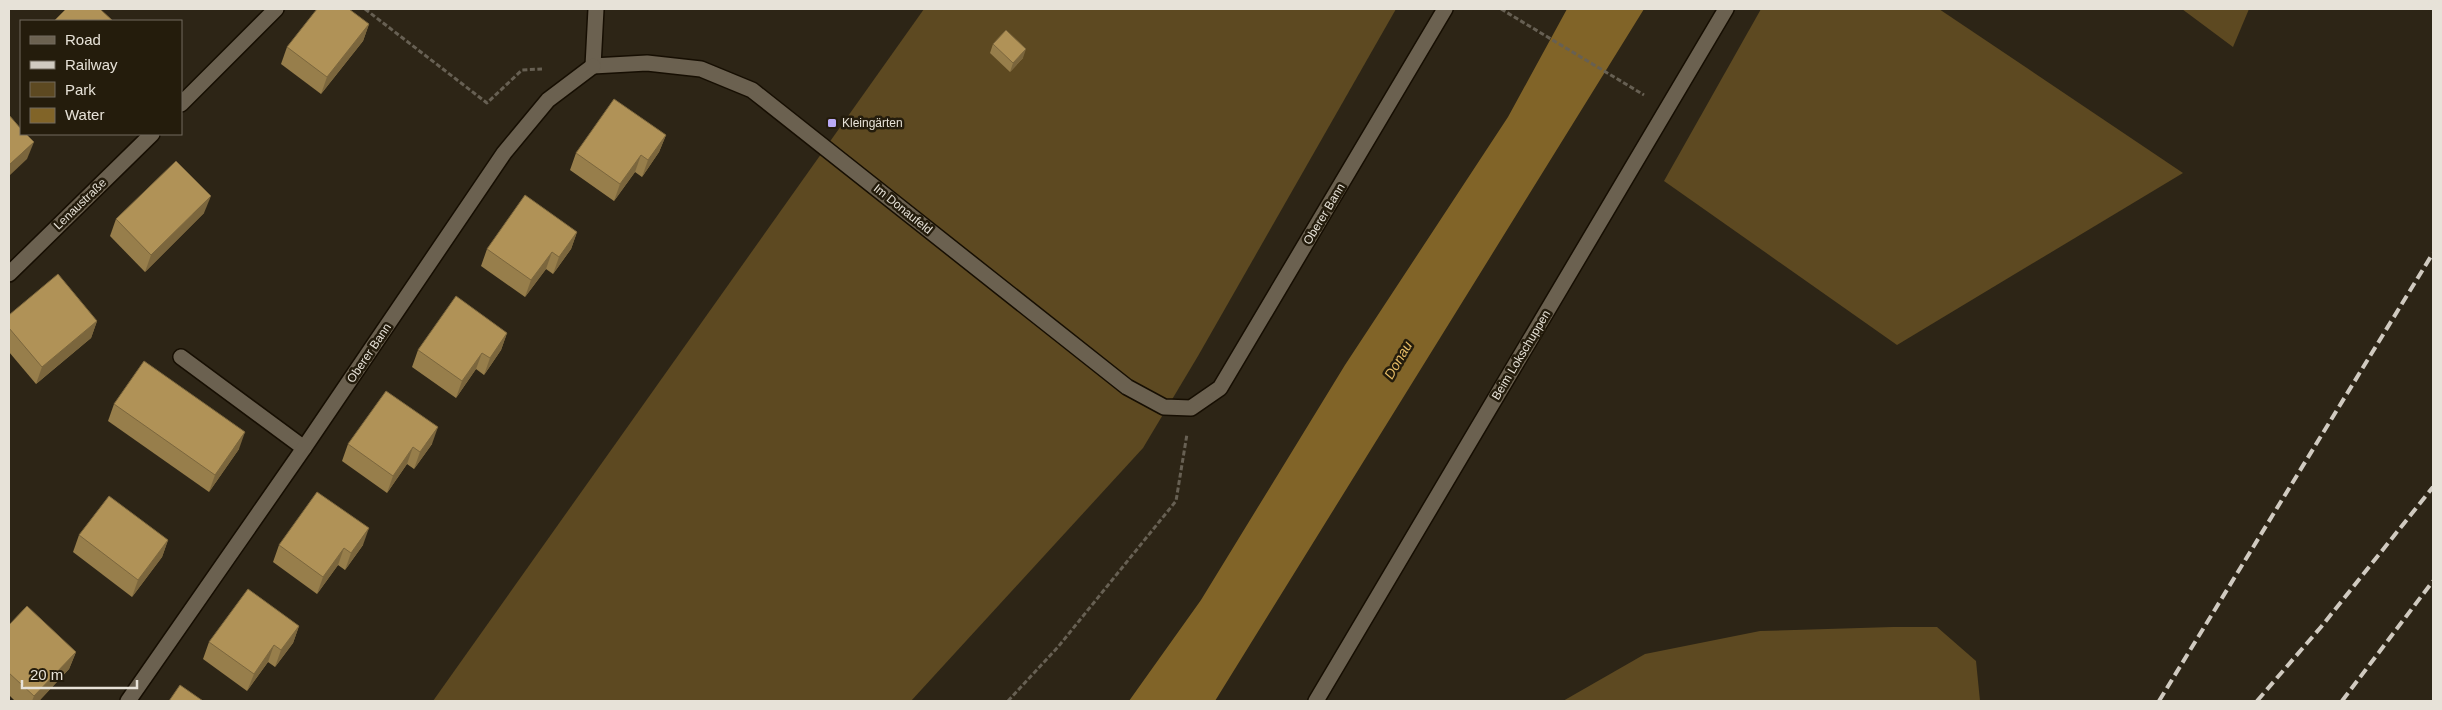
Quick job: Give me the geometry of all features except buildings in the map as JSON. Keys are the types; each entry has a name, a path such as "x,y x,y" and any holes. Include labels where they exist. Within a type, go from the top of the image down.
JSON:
{"street":[{"path":"182,103 276,9"},
{"path":"593,66 596,9"},
{"name":"Oberer Bann","path":"1191,408 1220,388 1445,9"},
{"name":"Beim Lokschuppen","path":"1316,701 1726,9"},
{"name":"Im Donaufeld","path":"593,66 647,63 700,69 752,90 1127,387 1164,407 1191,408"},
{"name":"Oberer Bann","path":"128,701 304,448 504,153 548,100 593,66"},
{"name":"Lenaustraße","path":"9,274 151,135"},
{"path":"181,357 304,448"}],"path":[{"path":"365,9 488,103 522,70 593,66"},
{"path":"1501,9 1648,97"},
{"path":"1008,701 1058,647 1176,501 1191,408"}],"green space":[{"path":"924,9 1396,9 1198,356 1143,448 911,701 433,701"},
{"path":"1761,9 1939,9 2183,173 1897,345 1664,181"},
{"path":"2182,9 2249,9 2233,47"},
{"path":"1937,627 1976,661 1980,701 1563,701 1645,654 1760,631"}],"water":[{"name":"Donau","path":"1567,9 1644,9 1215,701 1129,701 1201,600 1345,365 1508,117"}],"railway":[{"path":"2159,701 2433,253"},
{"path":"2257,701 2321,627 2433,487"},
{"path":"2342,701 2433,581"}],"place":[{"name":"Kleingärten","path":"832,123"}]}
